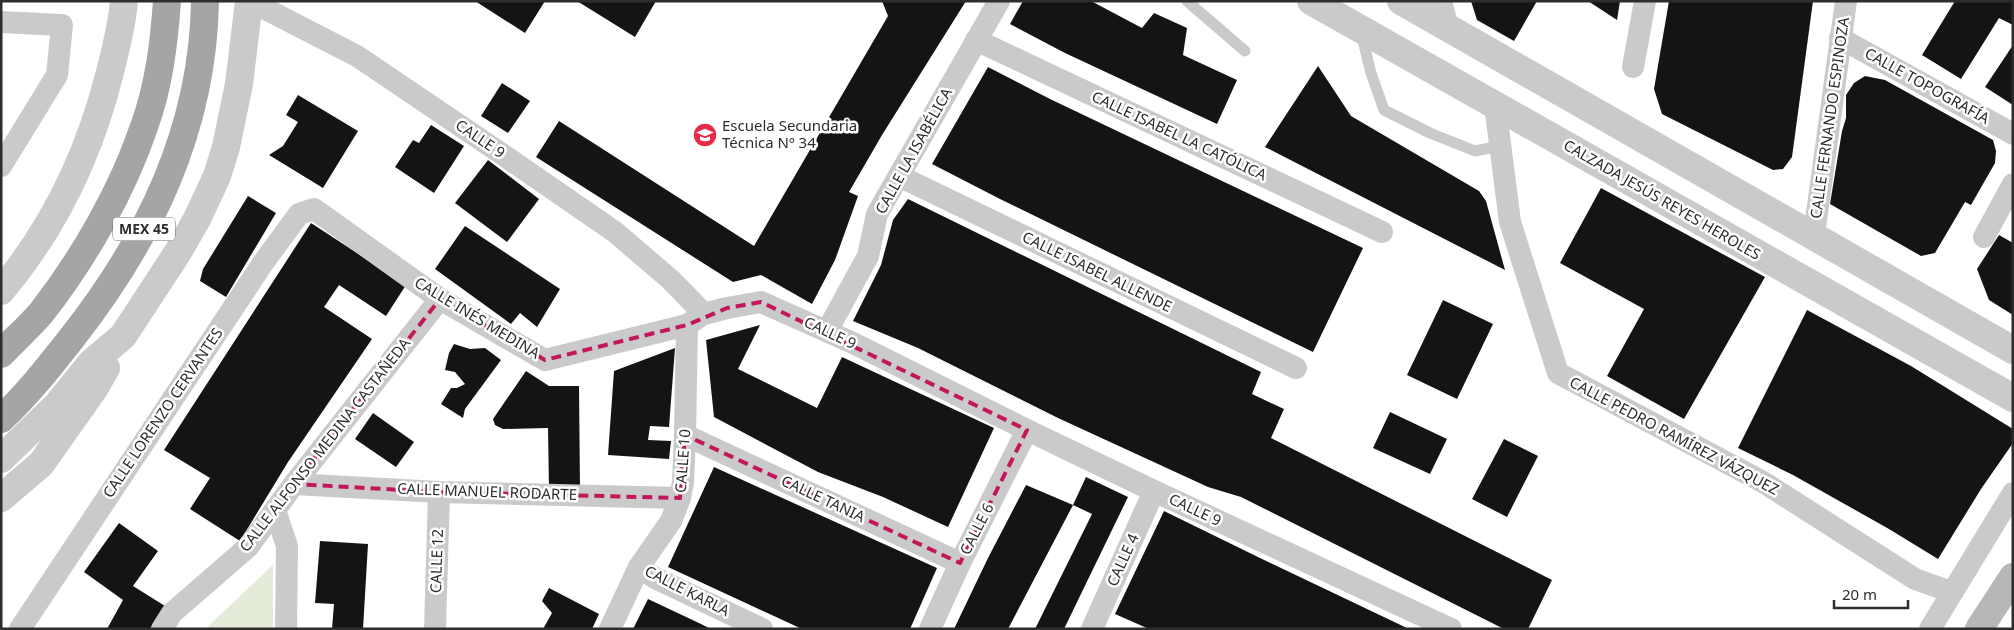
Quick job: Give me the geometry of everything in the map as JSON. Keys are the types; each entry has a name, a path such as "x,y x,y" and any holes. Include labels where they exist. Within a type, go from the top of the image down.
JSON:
{"main road":[{"name":"MEX 45","path":"1,354 45,307 70,272 115,196 148,116 164,40 167,1"},
{"name":"MEX 45","path":"1,419 53,362 92,312 135,246 158,204 176,162 191,112 203,41 205,1"},
{"path":"1979,629 2013,577"}],"street":[{"path":"1,291 25,263 59,208 90,140 104,97 122,25 124,1"},
{"path":"1,498 41,464 94,389 123,336 178,252 197,218 217,176 226,147 239,84 250,1"},
{"name":"CALLE 9","path":"250,1 304,27 357,56 615,232 671,280 696,319 727,308 761,302 827,331 1154,491 1451,629"},
{"name":"CALLE LA ISABÉLICA","path":"827,331 868,256 877,214 999,1"},
{"name":"CALZADA JESÚS REYES HEROLES","path":"1311,1 2013,398"},
{"path":"1401,1 2013,350"},
{"path":"1440,1 1448,28"},
{"path":"1634,67 1645,1"},
{"name":"CALLE FERNANDO ESPINOZA","path":"1814,236 1846,1"},
{"path":"1,22 62,25 57,75 1,166"},
{"name":"CALLE TOPOGRAFÍA","path":"1840,38 2013,134"},
{"name":"CALLE ISABEL LA CATÓLICA","path":"976,40 1382,232"},
{"name":"CALLE PEDRO RAMÍREZ VÁZQUEZ","path":"1495,105 1510,222 1558,373 1762,482 1915,579 1951,592"},
{"name":"CALLE ISABEL ALLENDE","path":"899,176 1296,368"},
{"path":"1984,238 2013,184"},
{"name":"CALLE INÉS MEDINA","path":"314,209 440,298 546,360 696,319"},
{"name":"CALLE LORENZO CERVANTES","path":"20,629 263,263 298,214 314,209"},
{"name":"CALLE ALFONSO MEDINA CASTAÑEDA","path":"162,629 172,613 248,547 294,484 440,298"},
{"name":"CALLE 10","path":"610,629 639,567 671,520 680,498 683,482 685,434 696,319"},
{"path":"1,459 57,405 92,363 123,336"},
{"name":"CALLE 6","path":"930,629 960,562 1027,430"},
{"name":"CALLE TANIA","path":"685,434 960,562"},
{"name":"CALLE MANUEL RODARTE","path":"294,484 439,492 680,498"},
{"name":"CALLE 4","path":"1098,627 1154,491"},
{"name":"CALLE 12","path":"435,629 439,492"},
{"path":"1930,629 2013,493"},
{"path":"275,510 287,546 286,629"},
{"name":"CALLE KARLA","path":"639,567 655,578 762,629"},
{"path":"1,626 5,629"}],"lane":[{"path":"1187,1 1245,51"},
{"path":"1360,29 1371,73 1384,110 1475,151 1500,146"}],"highlighted area":[{"path":"440,299 545,360 687,325 727,308 761,302 1027,430 960,563 685,435 680,498 439,492 294,484"}],"green space":[{"path":"273,565 273,629 205,629"}],"building":[{"path":"475,1 545,1 525,33"},
{"path":"577,1 656,1 635,37"},
{"path":"882,1 966,1 882,135 849,192 858,196 835,260 812,304 761,275 733,282 536,157 559,121 754,246 888,16"},
{"path":"1023,1 1091,1 1142,28 1154,13 1187,28 1183,55 1237,80 1217,124 1065,53 1010,24"},
{"path":"1471,1 1537,1 1514,41 1477,20"},
{"path":"1588,1 1620,1 1617,20"},
{"path":"1669,1 1813,1 1792,157 1783,169 1773,170 1662,114 1654,89"},
{"path":"1955,1 2013,1 2013,25 1999,18 1961,79 1922,55"},
{"path":"2013,45 2013,105 1985,87"},
{"path":"1318,66 1351,116 1479,191 1486,201 1505,270 1265,147"},
{"path":"988,67 1050,99 1363,248 1313,352 932,164"},
{"path":"1865,76 1885,80 1993,140 1996,151 1995,163 1971,205 1965,202 1935,253 1921,256 1830,204 1842,131 1846,118 1846,95 1854,83"},
{"path":"502,83 530,101 508,133 481,116"},
{"path":"298,95 358,131 323,188 269,155 283,146 298,122 286,115"},
{"path":"431,125 464,146 434,193 395,167 413,140 419,143"},
{"path":"488,160 539,199 507,242 455,203"},
{"path":"1601,188 1765,277 1684,419 1607,376 1644,309 1560,263"},
{"path":"248,196 276,213 226,297 200,281 203,269"},
{"path":"908,199 1261,372 1252,394 1284,409 1271,438 1552,580 1528,629 1504,629 1241,497 1208,487 1058,418 918,348 853,321 881,265 893,220"},
{"path":"311,223 406,285 386,316 339,285 324,307 372,339 288,462 240,541 190,509 210,478 164,450"},
{"path":"465,226 560,289 537,327 520,313 511,324 435,269"},
{"path":"1999,235 2013,243 2013,315 1989,300 1977,269"},
{"path":"1443,300 1493,324 1457,399 1407,375"},
{"path":"1807,310 1911,366 2013,429 2013,443 1981,489 1938,559 1793,475 1738,448"},
{"path":"760,325 738,369 817,408 842,357 994,428 948,527 883,497 818,472 714,417 706,340"},
{"path":"454,344 470,349 485,348 501,360 465,409 463,418 441,404 451,388 457,388 465,384 455,372 445,370 449,353"},
{"path":"675,348 669,427 650,426 648,440 671,441 669,459 608,455 614,371"},
{"path":"526,371 549,386 579,386 580,489 549,490 548,428 503,429 495,425 493,419"},
{"path":"1390,412 1447,439 1430,474 1373,448"},
{"path":"373,413 414,442 396,467 355,439"},
{"path":"1504,439 1538,456 1507,517 1472,499"},
{"path":"714,467 937,568 910,629 802,629 668,567"},
{"path":"1086,477 1128,497 1064,629 1035,629 1092,514 1073,505"},
{"path":"1026,485 1073,505 1008,629 954,629 988,558"},
{"path":"1164,511 1409,629 1149,629 1115,614"},
{"path":"119,523 158,551 133,586 165,606 150,629 107,629 123,600 84,572"},
{"path":"320,541 368,544 363,629 332,629 334,604 315,603"},
{"path":"549,588 599,614 592,629 543,629 552,613 542,601"},
{"path":"648,599 701,624 711,629 633,629"}],"place":[{"name":"Escuela Secundaria Técnica Nº 34","path":"705,135"}]}
